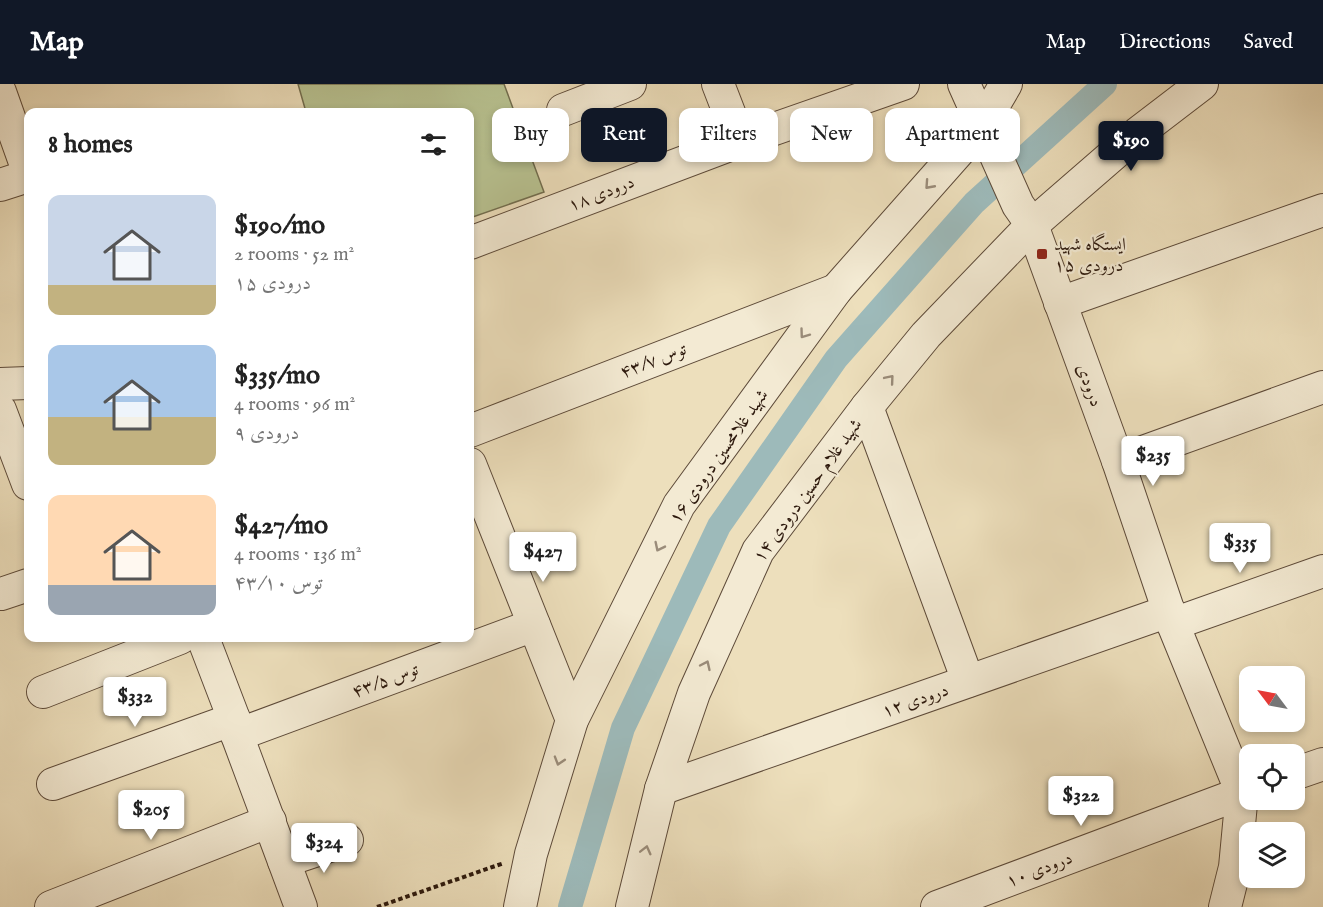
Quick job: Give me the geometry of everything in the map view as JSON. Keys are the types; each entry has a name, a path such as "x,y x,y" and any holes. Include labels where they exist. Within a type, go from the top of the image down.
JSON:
{"street":[{"path":"568,108 630,84"},
{"path":"718,84 727,108"},
{"name":"درودی ۱۸","path":"778,128 903,84"},
{"name":"درودی","path":"964,84 975,108"},
{"name":"شهید غلامحسین درودی ۱۶","path":"997,108 1006,84"},
{"name":"شهید غلام حسین درودی ۱۴","path":"632,907 661,789 694,693 759,551 867,407 1025,215 1202,84"},
{"path":"0,92 24,160"},
{"name":"درودی ۱۸","path":"474,241 684,162"},
{"name":"شهید غلامحسین درودی ۱۶","path":"520,907 531,854 572,720 679,505 836,290 961,162"},
{"name":"درودی","path":"1000,162 1025,215 1060,303 1118,461 1171,617 1239,775"},
{"path":"0,185 24,177"},
{"path":"1060,303 1323,210"},
{"name":"توس ۴۳/۷","path":"474,429 836,290"},
{"path":"0,384 24,383"},
{"path":"1118,461 1323,387"},
{"path":"867,407 968,681"},
{"path":"0,410 24,473"},
{"path":"474,474 572,720"},
{"name":"درودی ۱۲","path":"661,789 968,681 1323,571"},
{"name":"توس ۴۳/۵","path":"53,784 236,727 534,626"},
{"path":"43,692 170,642"},
{"path":"204,642 301,907"},
{"path":"1305,770 1323,764"},
{"name":"درودی ۱۰","path":"937,907 1239,794"},
{"path":"1225,907 1235,867 1243,810"},
{"path":"51,907 270,821"},
{"path":"284,861 347,840"}],"path":[{"path":"377,907 531,854"}],"green space":[{"path":"298,84 504,84 513,108 492,108 492,162 533,162 544,192 474,217 474,108 305,108"}],"waterway":[{"path":"570,907 623,728 719,526 836,359 974,203 1105,84"}],"place":[{"name":"ایستگاه شهید درودی ۱۵","path":"1042,254"}]}
